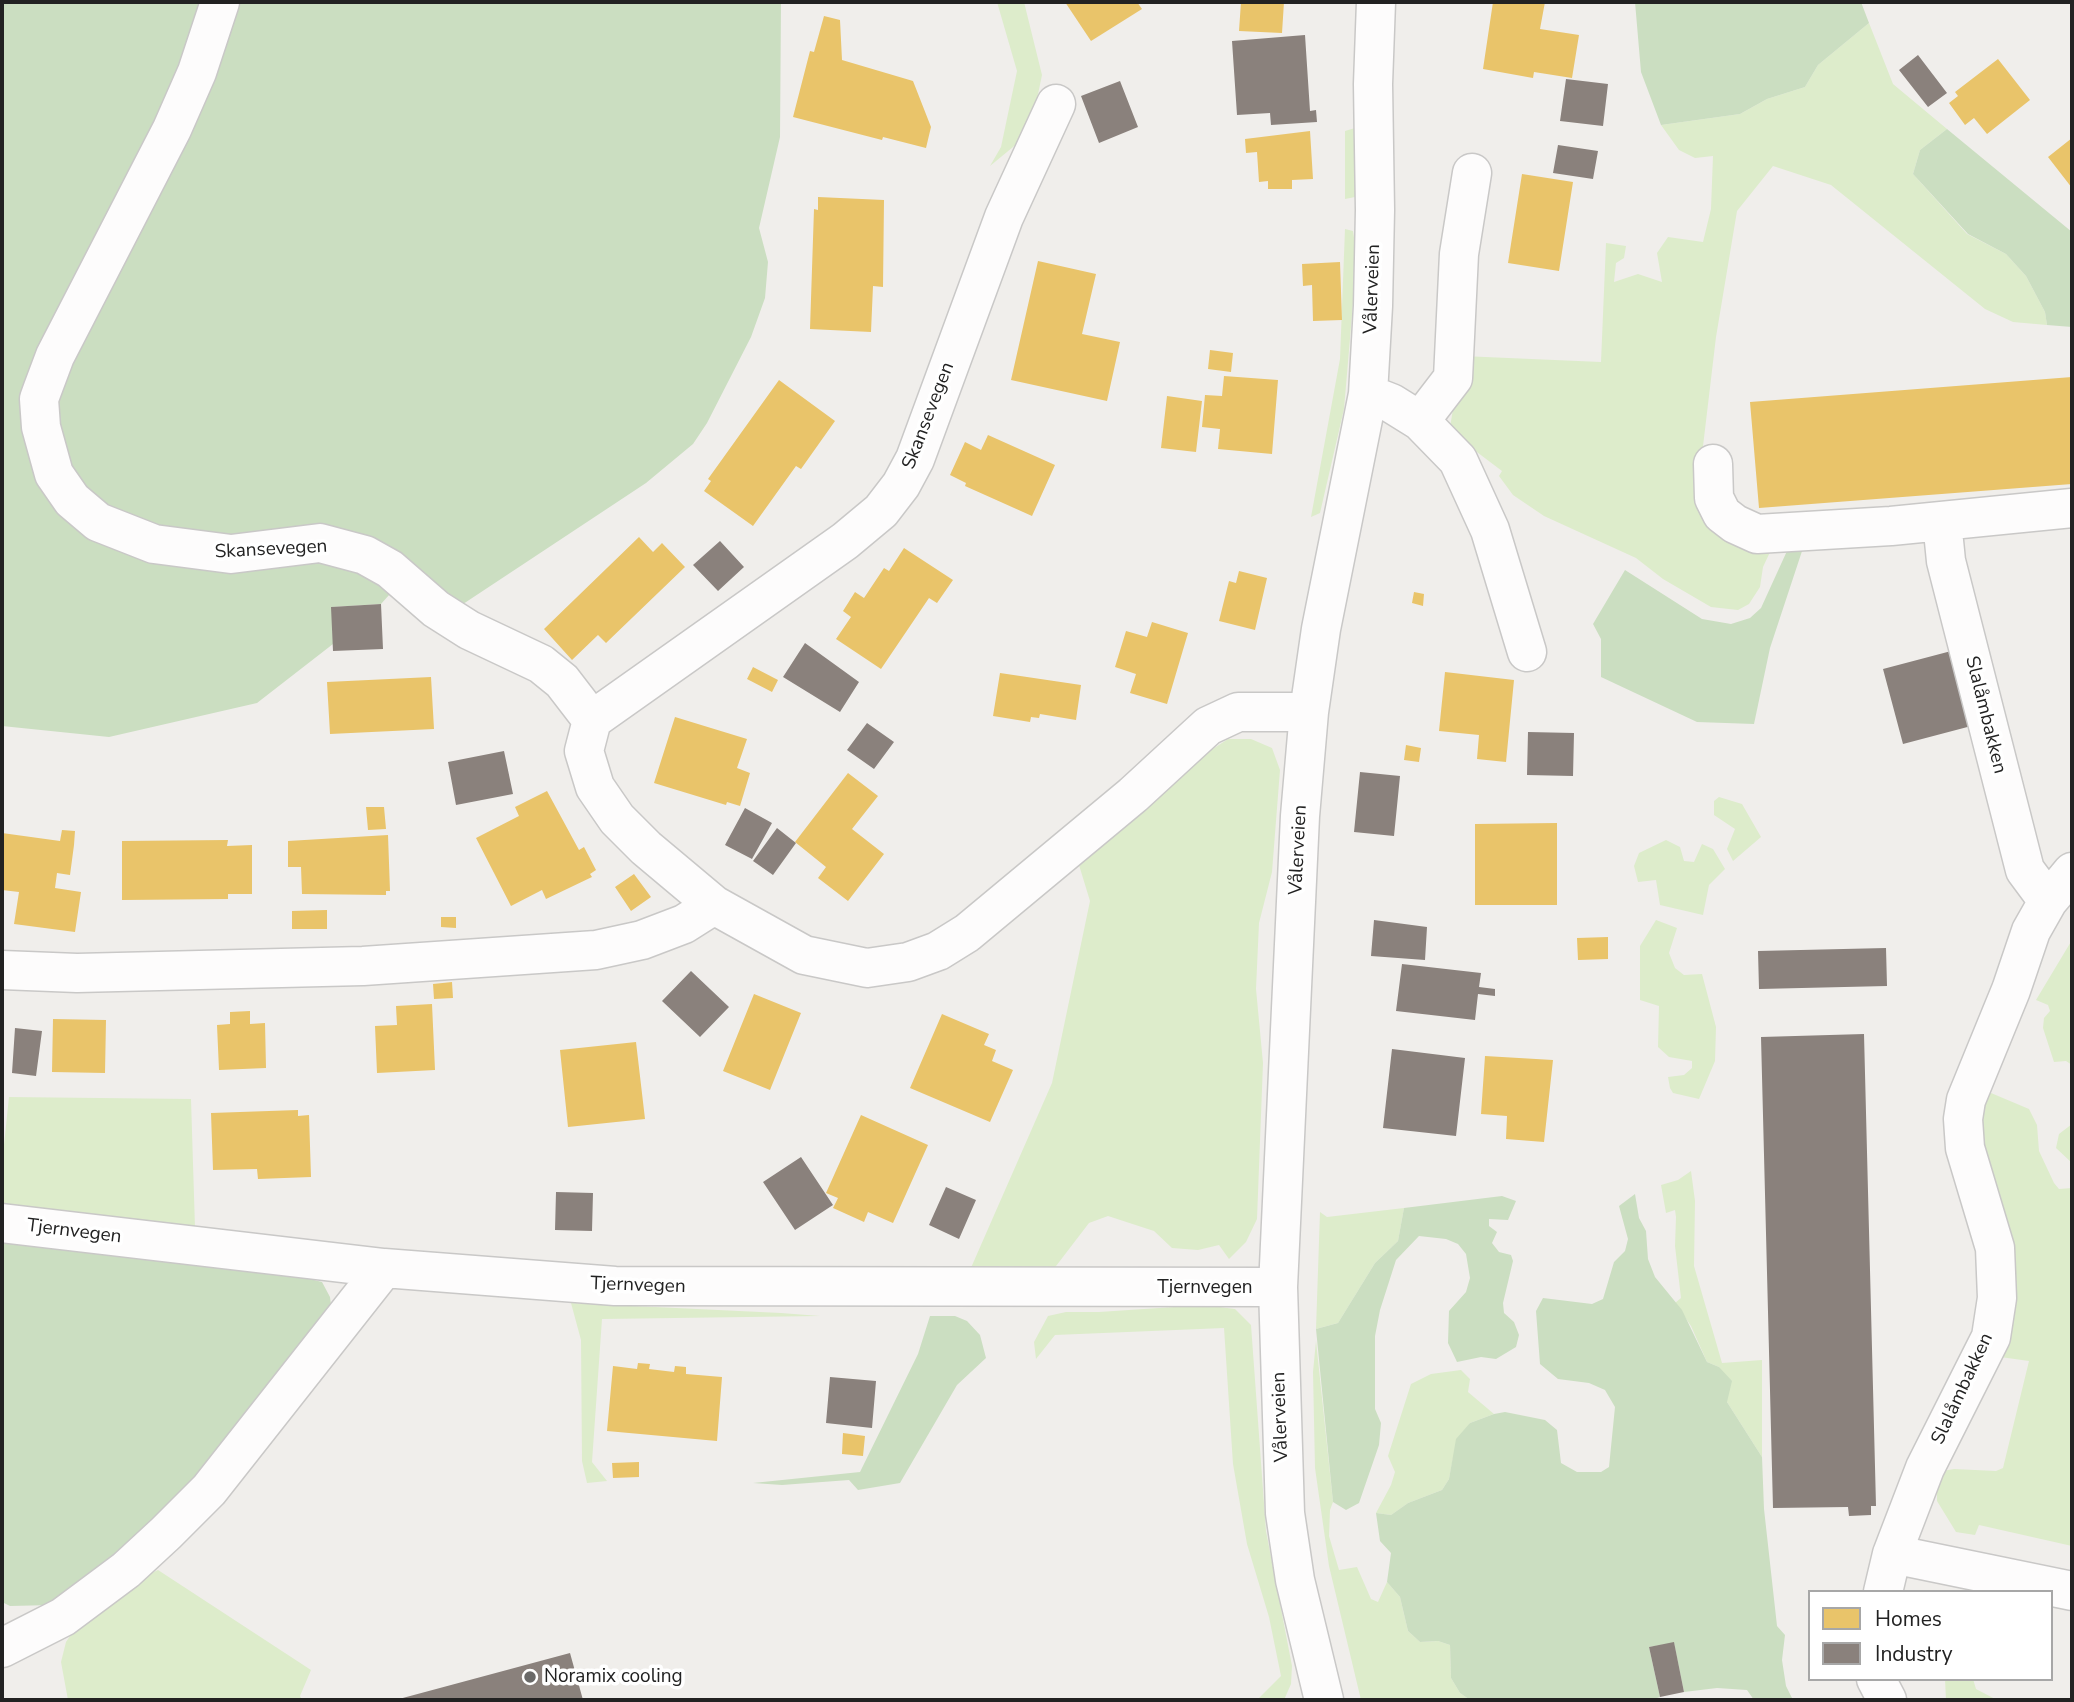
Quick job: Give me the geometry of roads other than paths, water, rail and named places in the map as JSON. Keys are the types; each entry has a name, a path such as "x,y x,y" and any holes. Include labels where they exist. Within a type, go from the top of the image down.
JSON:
{"street":[{"name":"Skansevegen","path":"220,2 197,72 172,129 71,322 39,399 41,427 54,474 72,500 98,522 154,544 231,554 320,543 365,555 390,569 436,609 469,630 541,664 562,681 592,720 845,541 881,511 901,485 915,459 1004,216 1056,104"},
{"name":"Vålerveien","path":"1324,1700 1295,1580 1285,1513 1279,1401 1278,1287 1300,816 1309,712 1340,528 1367,394 1374,265 1373,84 1376,2"},
{"path":"1420,421 1453,378 1460,254 1472,173"},
{"path":"1367,394 1420,421 1458,460 1490,530 1527,652"},
{"path":"1713,464 1714,498 1723,514 1735,524 1757,534 1942,521 2072,508"},
{"name":"Slalåmbakken","path":"1942,521 1946,561 2025,870 2048,901"},
{"path":"592,720 584,751 595,787 646,848 714,905 804,955 867,968 908,962 937,951 998,910 1133,796 1208,726 1238,712 1309,712"},
{"name":"Slalåmbakken","path":"1883,1590 1892,1554 1925,1468 1991,1338 1997,1298 1995,1248 1965,1148 1963,1119 1966,1101 2011,990 2031,931 2048,901 2072,872"},
{"path":"2,971 77,973 363,966 596,950 642,940 684,924 714,905"},
{"name":"Tjernvegen","path":"2,1223 384,1268 614,1286 797,1289 1278,1287"},
{"path":"2,1648 63,1617 125,1570 166,1533 209,1490 384,1268"},
{"path":"1892,1554 2072,1591"},
{"path":"1878,1681 1886,1700"}],"place":[{"name":"Noramix cooling","path":"530,1677"}]}
